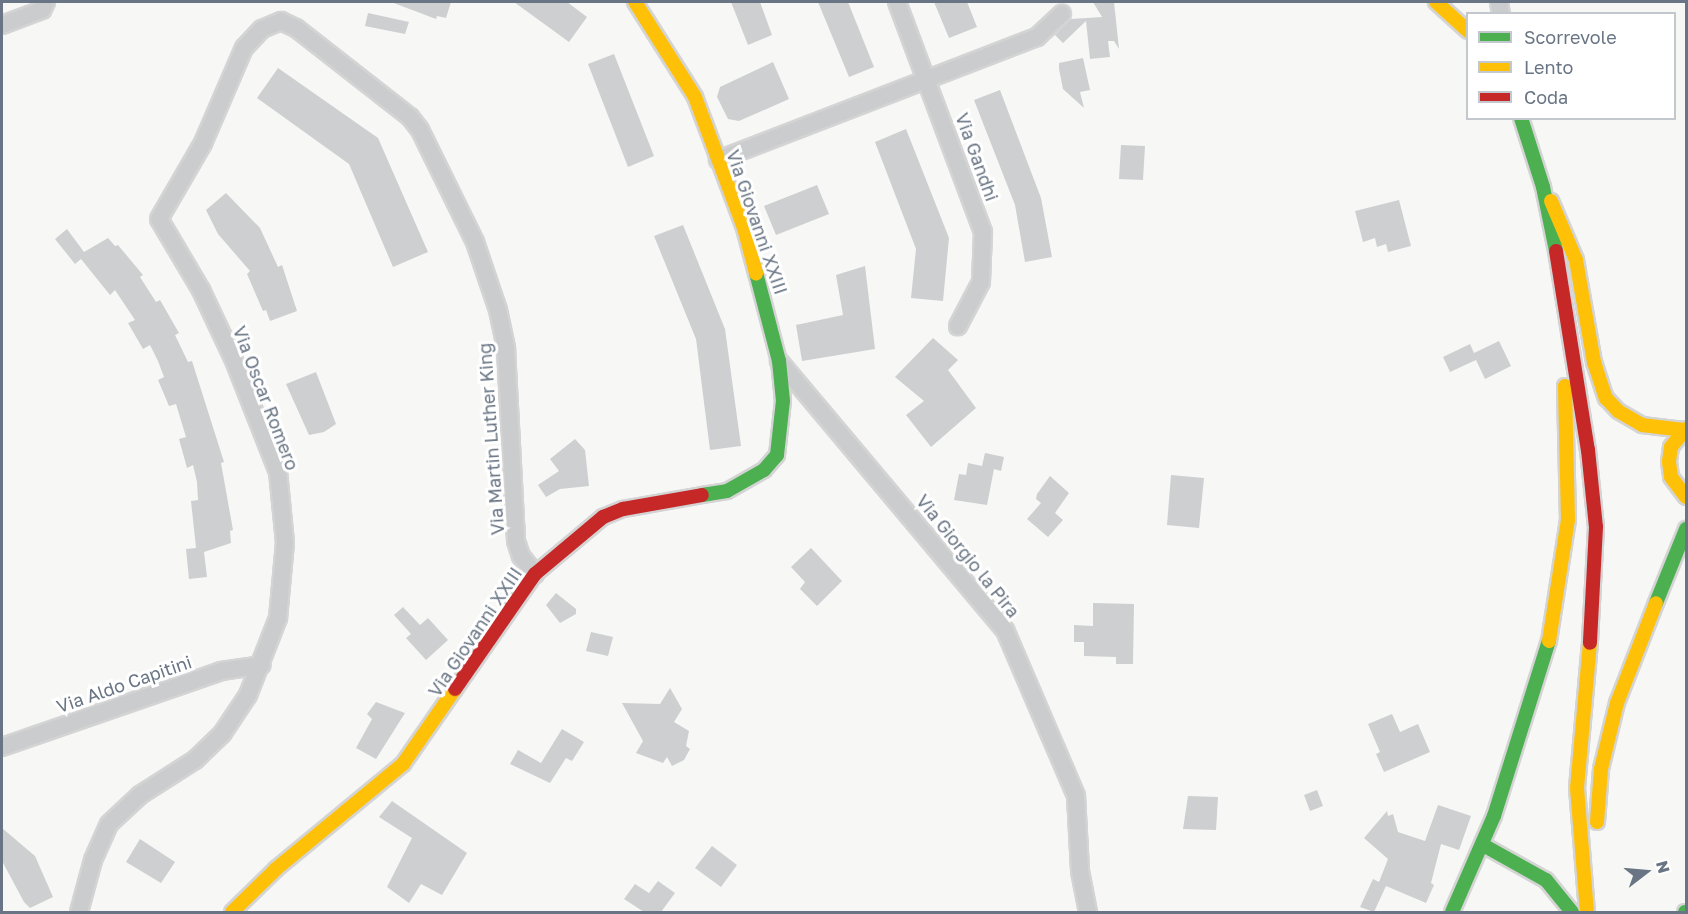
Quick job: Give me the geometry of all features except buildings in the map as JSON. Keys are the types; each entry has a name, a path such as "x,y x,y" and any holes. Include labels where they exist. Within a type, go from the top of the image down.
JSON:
{"main road":[{"name":"Via Giovanni XXIII","path":"232,912 276,868 347,814 403,764 535,574 603,517 623,509 727,491 765,470 777,455 783,401 779,361 751,249 695,97 635,2"},
{"path":"1436,2 1466,31"},
{"path":"1522,120 1543,187 1556,252 1588,450 1596,526 1595,590 1577,788 1579,847 1587,912"},
{"path":"1543,187 1574,253 1594,362 1606,398 1618,411 1642,425 1685,429"},
{"path":"1452,912 1483,845 1549,643 1564,564 1569,455 1556,252"},
{"path":"1685,429 1671,447 1669,462 1671,477 1686,497"},
{"path":"1602,912 1597,845 1601,769 1617,703 1686,529"},
{"path":"1483,845 1546,880 1572,912"}],"street":[{"path":"2,25 42,10 46,2"},
{"name":"Via Gandhi","path":"897,2 983,232 981,282 958,326"},
{"path":"718,160 1037,37 1062,14"},
{"name":"Via Martin Luther King","path":"281,21 296,28 410,117 420,130 475,242 498,310 506,349 516,541 521,556 535,574"},
{"name":"Via Oscar Romero","path":"79,912 93,860 109,824 140,795 208,748 248,695 262,665 278,618 285,543 278,472 228,348 201,290 159,219 203,143 244,48 262,29 281,21"},
{"name":"Via Giorgio la Pira","path":"779,361 1005,630 1076,796 1080,871 1088,912"},
{"name":"Via Aldo Capitini","path":"2,747 221,671 262,665"}],"traffic: fast":[{"path":"1522,120 1543,187 1556,251"},
{"path":"702,495 727,491 764,470 777,455 783,401 779,361 756,273"},
{"path":"1656,603 1686,529"},
{"path":"1452,912 1494,816 1549,641"},
{"path":"1483,845 1546,880 1572,912"}],"traffic: slow":[{"path":"635,2 695,97 744,228 756,273"},
{"path":"1436,2 1466,29"},
{"path":"1551,201 1576,260 1594,362 1606,398 1618,411 1642,425 1684,430"},
{"path":"1549,641 1568,520 1565,386"},
{"path":"1686,429 1671,447 1669,462 1671,477 1686,497"},
{"path":"1597,822 1601,769 1617,703 1656,603"},
{"path":"1587,912 1577,788 1590,643"},
{"path":"232,912 276,869 403,764 455,689"}],"traffic: jam":[{"path":"1556,251 1588,450 1596,527 1590,643"},
{"path":"455,689 535,574 603,517 623,509 702,495"}]}
